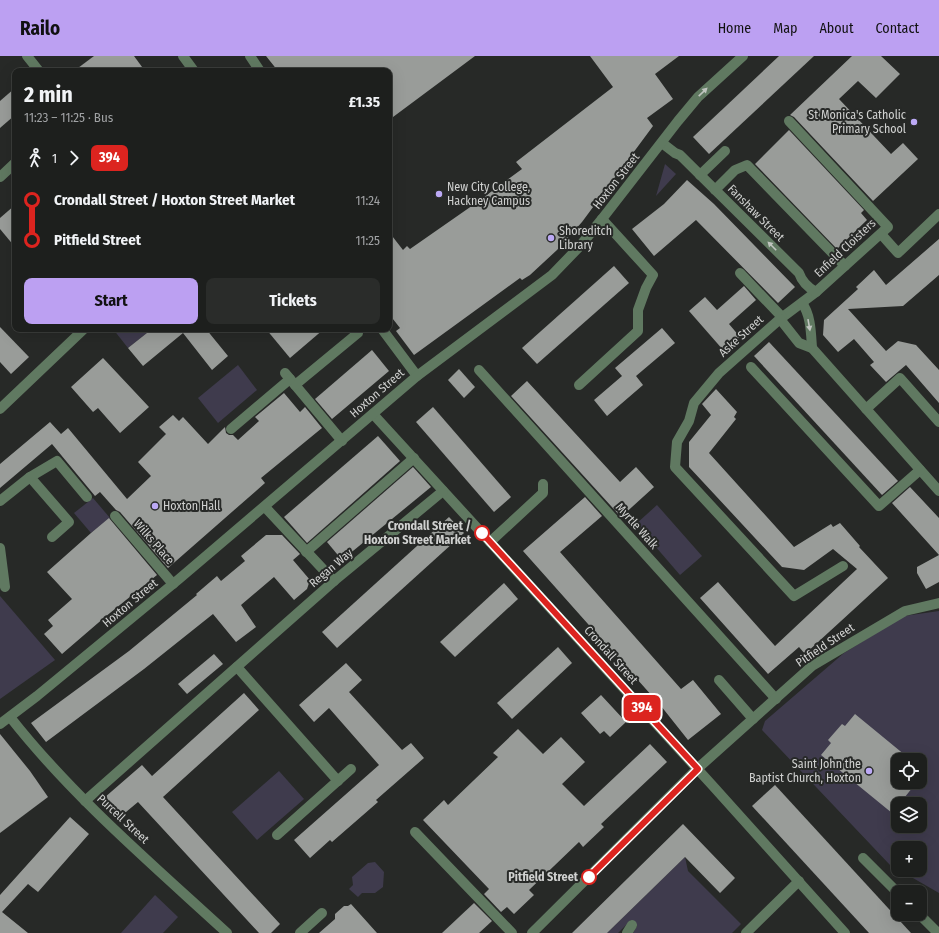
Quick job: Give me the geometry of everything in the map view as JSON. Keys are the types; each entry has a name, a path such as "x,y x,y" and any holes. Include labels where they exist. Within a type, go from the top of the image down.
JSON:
{"street":[{"path":"27,56 37,68"},
{"path":"183,56 192,68"},
{"path":"250,56 258,68"},
{"name":"Hoxton Street","path":"0,724 173,584 417,376 552,275 580,246 698,97 743,56"},
{"name":"Enfield Cloisters","path":"789,121 888,227 816,292"},
{"name":"Fanshaw Street","path":"662,143 680,155 798,273 808,287 816,292"},
{"path":"700,175 725,151"},
{"path":"715,190 735,170 747,165 845,266"},
{"path":"0,177 12,166"},
{"path":"881,234 898,253 939,214"},
{"path":"579,385 638,331 638,310 652,275 602,219"},
{"path":"740,273 781,318 798,343 812,348 939,491"},
{"path":"781,318 816,292"},
{"path":"802,303 806,308 812,348"},
{"name":"Aske Street","path":"781,318 719,373 694,403 689,421 677,442 675,467 794,596 843,566"},
{"path":"0,408 76,332"},
{"path":"384,332 417,376"},
{"path":"231,429 290,379 358,333"},
{"path":"751,367 879,506 920,470"},
{"name":"Myrtle Walk","path":"479,370 776,699"},
{"path":"866,409 900,378 939,422"},
{"path":"290,379 342,441"},
{"name":"Crondall Street","path":"373,414 698,769 845,933"},
{"path":"306,552 414,458"},
{"path":"0,501 30,477 57,461 87,496"},
{"path":"30,477 68,522 52,536"},
{"path":"490,542 543,493 543,484"},
{"name":"Regan Way","path":"85,801 334,581 443,491"},
{"path":"265,507 334,581"},
{"name":"Wilks Place","path":"115,516 173,584"},
{"path":"0,548 5,587"},
{"name":"Pitfield Street","path":"532,933 698,769 812,666 905,611 939,603"},
{"path":"237,667 338,781"},
{"path":"719,680 753,719"},
{"name":"Purcell Street","path":"10,717 29,741 85,801 226,933"},
{"path":"277,835 351,769"},
{"path":"415,832 512,933"},
{"path":"863,858 891,886"},
{"path":"746,933 799,881"},
{"path":"300,933 322,912"},
{"path":"926,921 938,933"}],"shaded area":[{"path":"665,164 676,174 656,196"},
{"path":"115,332 148,332 128,348"},
{"path":"238,365 257,390 218,423 198,398"},
{"path":"93,498 110,518 91,533 74,513"},
{"path":"657,505 702,556 680,575 636,524"},
{"path":"0,596 55,660 0,699"},
{"path":"939,611 939,893 911,877 927,877 927,841 891,841 890,865 762,730 765,721 844,653 904,616"},
{"path":"279,771 304,799 257,840 232,812"},
{"path":"685,857 688,871 741,924 732,933 633,933 637,926 631,920 618,933 607,933"},
{"path":"375,862 384,872 383,887 375,893 362,893 358,897 349,889 353,885 352,877 368,863"},
{"path":"155,895 178,917 163,933 121,933"}],"building":[{"path":"94,56 134,56 143,68 78,68"},
{"path":"266,56 475,56 392,118 392,68 276,68"},
{"path":"590,56 679,56 655,74 673,99 647,118 653,126 582,222 557,250 530,275 522,280 520,278 414,355 396,331 400,328 392,318 392,236 403,250 407,246 410,249 522,169 516,162 613,87"},
{"path":"779,56 814,56 709,154 693,137"},
{"path":"852,56 881,56 900,74 876,98 858,81 839,99 891,154 903,143 918,159 873,201 794,117 790,115"},
{"path":"12,91 12,118 0,128 0,101"},
{"path":"789,130 864,210 861,213 867,220 837,249 755,164"},
{"path":"687,180 714,204 795,287 778,303 696,220 654,256 632,229 664,204"},
{"path":"12,208 12,243 0,229 0,218"},
{"path":"939,239 939,275 903,306 848,309 886,351 898,341 916,345 939,370 939,403 906,365 886,382 870,365 874,362 854,339 838,352 823,335 824,320 858,289 856,287 874,270 886,285"},
{"path":"614,266 629,283 537,364 522,348"},
{"path":"744,286 756,300 729,324 740,337 724,351 689,311 705,297 717,310"},
{"path":"0,327 29,357 11,374 0,362"},
{"path":"662,328 675,343 636,376 643,385 607,416 594,400 622,376 615,368"},
{"path":"148,332 208,332 228,356 212,370 183,333 143,366 128,348"},
{"path":"268,332 320,332 290,358"},
{"path":"769,342 898,481 882,495 754,356"},
{"path":"372,350 389,371 332,419 315,399"},
{"path":"103,358 149,407 120,433 98,408 93,412 71,387"},
{"path":"459,369 475,387 464,398 448,380"},
{"path":"527,381 620,482 636,467 654,487 621,517 511,396"},
{"path":"716,389 737,412 734,417 736,419 709,453 794,547 831,524 833,527 840,523 860,546 859,547 888,578 805,654 799,647 768,674 700,598 718,582 775,646 857,569 833,549 804,570 782,567 689,467 689,442 711,415 702,404"},
{"path":"284,393 300,412 305,407 322,428 261,478 265,483 168,568 120,512 116,510 100,492 95,496 52,444 0,488 0,464 50,422 61,434 68,428 127,499 151,476 138,462 166,434 159,427 173,415 179,421 183,417 208,444 225,427 226,433 233,435 238,440 259,421 255,417"},
{"path":"433,407 511,497 494,512 416,422"},
{"path":"378,436 400,461 307,543 284,517"},
{"path":"413,467 431,487 342,560 327,542"},
{"path":"910,487 939,518 939,555 892,503"},
{"path":"585,497 602,516 560,552 681,689 693,680 721,714 688,740 661,706 523,551"},
{"path":"449,517 464,533 337,648 322,632"},
{"path":"109,518 157,575 62,654 44,634 53,626 48,620 72,599 47,572"},
{"path":"266,535 282,535 300,554 293,560 310,580 307,589 294,600 274,577 241,605 256,627 236,642 213,614 144,669 46,742 31,723 129,651 197,595 196,594 217,576 221,581 245,561 241,556"},
{"path":"939,555 939,582 926,589 917,573 917,567"},
{"path":"504,583 518,599 455,657 440,642"},
{"path":"558,647 572,663 512,719 497,703"},
{"path":"214,654 223,664 187,694 178,684"},
{"path":"346,663 362,680 349,692 402,750 411,743 424,758 376,800 378,802 332,842 330,840 310,858 294,840 379,765 329,708 314,722 299,705"},
{"path":"244,693 259,710 163,797 280,924 271,933 259,933 138,802 120,817 104,798 142,765 152,776"},
{"path":"601,695 626,722 610,737 604,731 600,734 581,713"},
{"name":"Saint John the Baptist Church, Hoxton","path":"855,714 902,753 891,753 891,789 911,789 905,797 891,797 891,812 821,755 831,743 828,740 842,724 845,726"},
{"path":"518,729 543,754 561,737 585,762 562,784 584,806 650,744 667,762 601,824 604,827 583,847 579,842 529,890 534,895 514,914 507,907 501,912 484,894 489,889 423,820 444,800 448,805 498,757 493,753"},
{"path":"0,734 30,771 48,797 0,833"},
{"path":"775,785 891,911 891,921 900,921 911,933 869,933 752,806"},
{"path":"70,817 89,834 38,892 28,884 2,912 28,933 0,933 0,895"},
{"path":"683,824 735,878 720,893 685,857 607,933 572,933"},
{"path":"474,903 492,921 479,933 442,933"},
{"path":"351,904 377,933 319,933 335,919 335,914 344,906"}],"bus line":[{"name":"394","path":"482,533 698,769 589,877"}],"place":[{"name":"St Monica's Catholic Primary School","path":"914,122"},
{"name":"New City College, Hackney Campus","path":"439,194"},
{"name":"Shoreditch Library","path":"551,238"},
{"name":"Hoxton Hall","path":"155,506"},
{"name":"Crondall Street / Hoxton Street Market","path":"482,533"},
{"name":"Saint John the Baptist Church, Hoxton","path":"869,771"},
{"name":"Pitfield Street","path":"589,877"}]}
